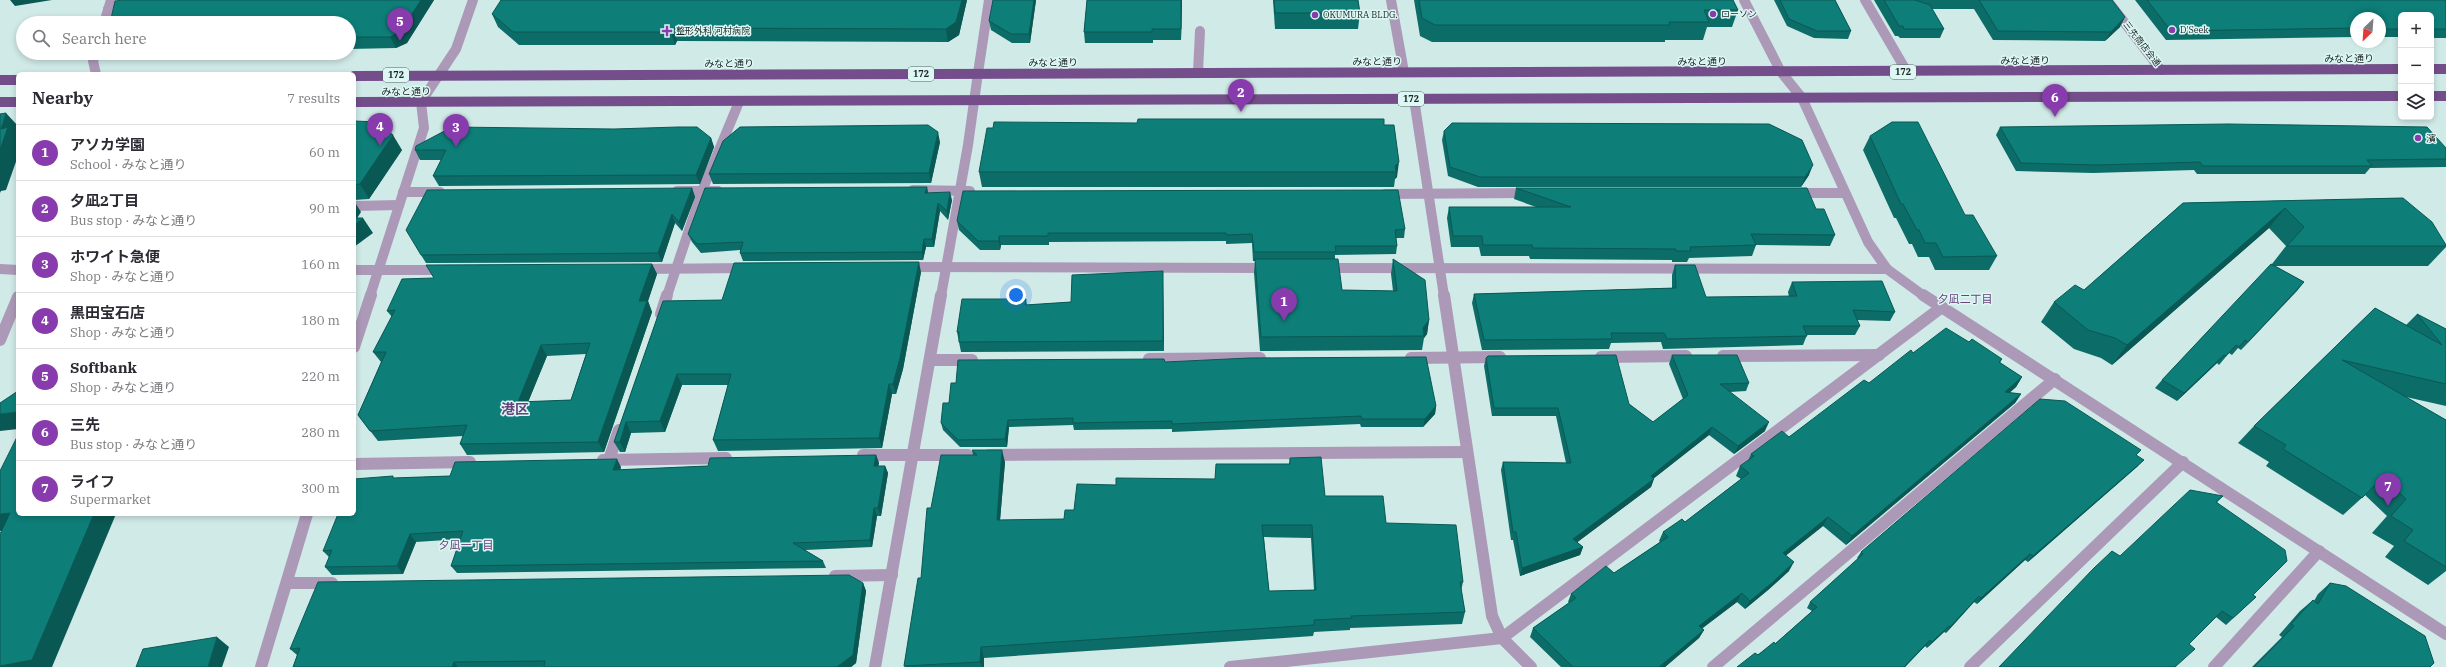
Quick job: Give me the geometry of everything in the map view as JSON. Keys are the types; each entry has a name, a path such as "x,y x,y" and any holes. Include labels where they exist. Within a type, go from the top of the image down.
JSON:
{"highway":[{"path":"2434,69 2446,68"},
{"name":"みなと通り","path":"356,76 438,74 1907,72 2398,69"},
{"path":"0,80 16,80"},
{"name":"みなと通り","path":"356,102 2398,96"},
{"path":"2434,96 2446,96"},
{"path":"0,102 16,102"}],"street":[{"path":"106,16 111,0"},
{"path":"356,340 398,205 424,128 421,102 438,74 456,49 473,0"},
{"path":"875,667 931,360 945,266 975,101 989,0"},
{"path":"1391,0 1404,72"},
{"path":"1744,0 1764,42 1781,72 1802,98 1868,242 1887,269 1942,307 2446,634"},
{"path":"1865,0 1907,72"},
{"name":"三先商店会通","path":"2107,0 2161,70"},
{"path":"108,9 138,4"},
{"path":"1198,72 1200,31"},
{"path":"93,60 96,72"},
{"path":"1414,99 1466,452 1492,616 1502,638 1531,667"},
{"path":"656,328 702,191 739,102"},
{"path":"904,190 958,190 981,193"},
{"path":"662,191 725,191"},
{"path":"403,192 450,192"},
{"path":"1374,194 1541,193"},
{"path":"1781,193 1845,193"},
{"path":"356,206 398,205"},
{"path":"890,267 1280,268"},
{"path":"630,269 756,268"},
{"path":"1312,268 1887,269"},
{"path":"0,269 16,270"},
{"path":"356,270 457,270"},
{"path":"0,340 16,302"},
{"path":"1230,667 1502,638 1942,307"},
{"path":"1713,356 1879,355"},
{"path":"1587,357 1697,356"},
{"path":"1398,358 1508,357"},
{"path":"1137,359 1271,358"},
{"path":"931,360 986,360"},
{"path":"1713,667 2055,379"},
{"path":"608,460 622,423"},
{"path":"851,456 1466,452"},
{"path":"593,460 742,458"},
{"path":"356,464 481,462"},
{"path":"1970,667 2183,462"},
{"path":"262,667 306,516"},
{"path":"2214,667 2319,551"},
{"path":"821,576 892,575"},
{"path":"287,583 343,582"}],"building":[{"path":"421,0 401,31 390,37 356,37 356,16 112,16 115,1"},
{"path":"501,0 962,0 956,22 946,29 672,28 671,32 513,32 492,14"},
{"path":"993,0 1034,0 1029,34 1011,34 989,21"},
{"path":"1087,0 1181,0 1181,29 1152,29 1152,32 1084,32"},
{"path":"1274,0 1358,0 1360,13 1275,13"},
{"path":"1419,0 1733,0 1738,10 1704,10 1709,22 1669,22 1670,25 1435,25 1422,18"},
{"path":"1780,0 1835,0 1851,31 1817,31 1789,19"},
{"path":"1884,0 1915,0 1930,5 1944,29 1904,29 1903,26 1899,26"},
{"path":"1979,0 2112,0 2125,17 2111,32 1998,31"},
{"path":"2147,0 2446,0 2446,29 2434,29 2434,12 2398,12 2398,29 2386,29 2386,12 2350,12 2350,28 2171,31"},
{"path":"6,113 1,129 8,127 0,150 0,114"},
{"path":"1138,119 1384,119 1384,125 1394,125 1399,162 1395,166 1396,172 979,172 987,128 993,128 994,122 1137,123"},
{"path":"356,121 377,122 393,135 360,184 356,185"},
{"path":"1892,122 1918,122 1965,215 1973,215 1997,256 1943,257 1936,243 1925,243 1903,204 1901,204 1870,136"},
{"path":"1452,123 1769,124 1802,140 1813,165 1805,177 1480,177 1450,167 1444,131"},
{"path":"2228,124 2427,127 2446,148 2446,159 2367,160 2372,166 2203,166 2200,162 2098,165 2021,163 2000,127"},
{"path":"928,125 938,132 929,173 709,174 723,141 740,127"},
{"path":"452,127 614,129 697,127 711,138 696,175 433,176 446,150 415,150 416,146"},
{"path":"927,187 925,193 950,192 947,211 938,203 932,239 924,239 922,252 740,253 743,242 697,244 688,234 705,188"},
{"path":"692,188 679,222 672,214 658,253 421,255 406,230 427,190"},
{"path":"1516,188 1807,188 1816,209 1824,209 1835,235 1751,234 1756,245 1690,247 1691,251 1676,251 1676,249 1533,248 1532,245 1483,245 1482,236 1453,236 1449,207 1571,207"},
{"path":"1398,190 1405,229 1395,230 1397,246 1335,246 1336,252 1254,252 1252,234 1226,235 1226,233 1048,233 1048,236 999,236 999,241 978,241 957,221 963,191"},
{"path":"2403,198 2432,222 2446,246 2287,246 2304,227 2285,208 2127,345 2115,338 2088,330 2054,302 2075,285 2084,290 2183,203"},
{"path":"356,218 363,218 356,223"},
{"path":"1255,259 1338,259 1342,290 1397,291 1393,259 1425,280 1429,320 1423,328 1424,336 1261,337"},
{"path":"919,262 900,358 893,384 889,384 879,438 713,440 731,374 677,374 660,421 626,422 620,442 614,442 663,301 722,300 734,263"},
{"path":"652,264 639,301 647,301 598,442 460,444 467,425 370,431 358,415 386,352 373,352 395,310 387,311 402,279 434,278 426,265","holes":["590,343 571,400 518,402 541,345"]},
{"path":"2271,264 2304,282 2248,342 2245,340 2239,347 2236,345 2226,356 2224,355 2184,393 2162,380"},
{"path":"1675,265 1695,265 1706,297 1797,296 1792,282 1882,281 1895,312 1853,310 1860,326 1803,326 1807,336 1667,339 1664,333 1611,333 1612,339 1484,340 1474,294 1676,288"},
{"path":"1163,271 1163,341 959,342 959,332 957,332 962,299 1026,299 1025,305 1071,302 1072,275"},
{"path":"2375,308 2442,345 2417,314 2446,329 2446,384 2342,360 2446,420 2446,567 2404,541 2413,530 2391,516 2406,499 2383,477 2362,498 2283,449 2286,445 2254,426"},
{"path":"1946,328 1969,342 1972,339 2002,359 1999,362 2022,377 2005,392 2021,394 1852,536 1828,517 1783,553 1794,562 1773,582 1750,601 1742,593 1699,626 1704,630 1659,667 1573,667 1533,628 1576,598 1571,594 1606,566 1614,573 1668,537 1663,532 1682,519 1685,522 1749,473 1740,466 1754,456 1751,454 1782,431 1789,437 1864,380 1869,383 1911,350 1913,353"},
{"path":"1616,355 1629,404 1653,422 1688,395 1672,355 1737,355 1749,383 1720,384 1769,422 1738,446 1712,427 1651,476 1654,479 1573,539 1583,547 1522,568 1516,532 1513,532 1503,462 1571,463 1558,408 1494,408 1486,358 1488,356"},
{"path":"1426,357 1436,406 1425,419 1362,419 1361,416 1172,424 1172,421 1073,423 1073,418 1008,420 1005,439 958,440 941,423 943,403 949,403 951,383 956,383 958,360 1164,359 1165,362 1249,358"},
{"path":"16,392 16,412 0,414 0,403"},
{"path":"2040,399 2065,401 2141,450 2136,455 2144,460 2033,556 2030,554 1981,598 1979,596 1950,627 1949,626 1932,642 1930,640 1904,667 1737,667 1755,653 1758,655 1774,642 1775,644 1817,607 1810,602 1863,554 1861,552"},
{"path":"16,439 16,516 93,516 32,660 0,666 0,534 10,513 0,514 0,471"},
{"path":"972,450 1002,450 997,520 1064,519 1065,510 1074,510 1077,484 1116,485 1116,478 1215,479 1216,464 1290,464 1290,458 1321,457 1325,496 1383,496 1386,523 1456,525 1463,582 1460,582 1465,612 1351,616 1352,618 1314,620 1314,625 981,647 980,662 904,666 918,578 921,578 927,508 931,508 941,455 977,455","holes":["1262,525 1312,525 1316,590 1269,591"]},
{"path":"876,455 874,466 885,466 878,508 874,508 870,540 793,543 823,561 451,566 463,531 410,534 397,566 325,567 332,550 323,551 337,516 356,516 356,479 393,476 393,478 450,476 455,462 617,459 613,470 708,466 710,458"},
{"path":"2190,490 2223,496 2216,502 2285,550 2287,561 2253,595 2256,597 2233,618 2222,611 2189,644 2195,649 2175,667 1999,667 2112,551 2120,556"},
{"path":"849,575 863,583 853,655 837,667 544,667 545,661 454,662 452,667 293,667 300,648 290,649 318,582"},
{"path":"2330,583 2346,586 2425,636 2434,663 2430,667 2254,667 2294,626 2291,624 2313,600 2318,604"},
{"path":"217,637 208,667 136,667 143,649"}],"place":[{"name":"ローソン","path":"1713,14"},
{"name":"OKUMURA BLDG.","path":"1315,15"},
{"name":"D'Seek","path":"2172,30"},
{"name":"整形外科 河村病院","path":"667,31"},
{"name":"Softbank","path":"400,41"},
{"name":"夕凪2丁目","path":"1241,112"},
{"name":"三先","path":"2055,117"},
{"name":"濱","path":"2418,138"},
{"name":"黒田宝石店","path":"380,146"},
{"name":"ホワイト急便","path":"456,147"},
{"name":"アソカ学園","path":"1284,321"},
{"name":"ライフ","path":"2388,506"}],"district":[{"name":"夕凪二丁目","path":"1965,299"},
{"name":"港区","path":"515,409"},
{"name":"夕凪一丁目","path":"466,545"}]}
